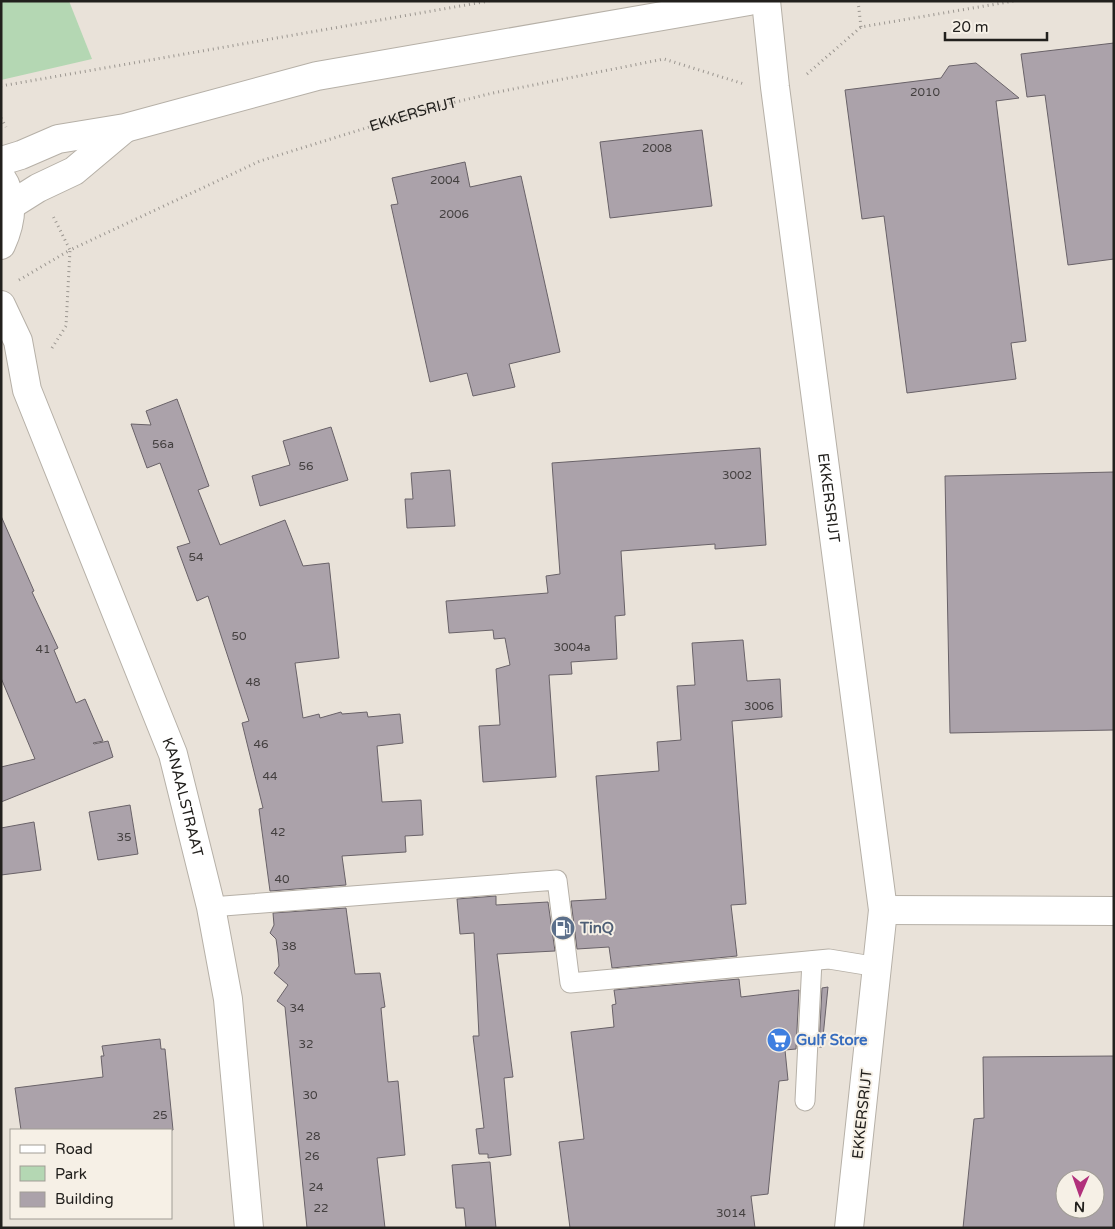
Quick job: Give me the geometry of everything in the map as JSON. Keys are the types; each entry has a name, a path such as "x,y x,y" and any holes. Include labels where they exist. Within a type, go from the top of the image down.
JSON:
{"street":[{"path":"1,161 21,155 58,139 125,128 317,76 749,1"},
{"name":"EKKERSRIJT","path":"766,1 775,87 883,910 850,1228"},
{"path":"11,205 38,188 74,171 125,128"},
{"path":"1,177 5,182 11,205 9,228 1,245"},
{"name":"KANAALSTRAAT","path":"1,305 18,341 26,390 173,754 211,907 228,999 249,1228"},
{"name":"KANAALSTRAAT","path":"1,367 26,390"},
{"path":"883,910 1114,911"}],"lane":[{"path":"211,907 557,880 570,983 829,959 878,967"},
{"path":"805,1101 812,961"}],"path":[{"path":"1,86 489,1"},
{"path":"858,1 861,27 1014,1"},
{"name":"EKKERSRIJT","path":"51,350 66,326 70,250 260,161 427,109 493,93 664,59 750,86 775,87 798,82 861,27"}],"green space":[{"path":"1,1 69,1 92,59 1,80"}],"building":[{"path":"1114,43 1114,259 1068,265 1045,95 1027,97 1021,54"},
{"path":"976,63 1019,98 996,101 1026,341 1011,343 1016,379 907,393 884,216 862,219 845,90 941,78 949,66"},
{"path":"702,130 712,206 610,218 600,142"},
{"path":"465,162 470,187 521,176 560,352 509,364 515,387 473,396 467,373 430,382 391,205 398,204 392,178"},
{"path":"177,399 209,486 198,490 220,545 285,520 303,566 329,563 339,658 295,663 303,718 319,714 320,718 341,712 342,714 367,712 368,717 400,714 403,743 377,746 382,802 421,800 423,835 405,836 406,852 342,856 346,885 270,891 259,809 263,808 242,723 249,721 208,596 197,601 177,547 190,543 160,463 147,468 131,424 151,425 146,411"},
{"path":"331,427 348,480 260,506 252,476 290,465 283,441"},
{"path":"760,448 766,545 715,549 715,544 621,551 625,615 615,616 617,659 571,662 572,674 549,675 556,777 483,782 479,726 500,725 496,669 510,665 505,638 494,639 493,630 449,633 446,601 548,593 546,576 560,574 552,463"},
{"path":"450,470 455,526 407,528 405,499 413,499 411,473"},
{"path":"1114,472 1114,730 950,733 945,476"},
{"path":"1,516 34,591 32,592 58,648 54,650 76,703 85,699 103,741 93,743 108,741 113,757 1,802 1,767 35,759 1,678"},
{"path":"743,640 747,681 780,679 782,717 732,721 746,904 731,905 737,956 612,968 609,947 577,949 571,901 606,899 596,776 659,771 657,742 681,740 677,686 695,685 692,643"},
{"path":"130,805 138,854 98,860 89,812"},
{"path":"34,822 41,870 1,875 1,828"},
{"path":"496,896 496,905 548,902 555,951 497,954 513,1077 504,1078 511,1155 488,1158 488,1154 479,1154 476,1129 484,1128 473,1036 479,1036 474,933 460,934 457,899"},
{"path":"346,908 355,974 380,973 385,1007 381,1008 388,1082 398,1081 405,1155 377,1158 385,1228 307,1228 285,1007 277,1001 288,985 274,973 279,966 278,953 276,939 270,933 274,925 273,913"},
{"path":"739,979 741,997 799,990 796,1049 785,1050 788,1080 779,1081 768,1194 751,1196 755,1228 570,1228 559,1142 584,1139 571,1032 614,1027 612,1005 616,1004 614,990"},
{"path":"828,987 822,1047 819,1047 822,988"},
{"path":"160,1039 161,1049 165,1049 173,1130 21,1129 15,1088 103,1077 101,1056 104,1056 102,1046"},
{"path":"1114,1056 1114,1228 963,1228 974,1119 984,1118 983,1057"},
{"path":"490,1162 496,1228 466,1228 464,1208 456,1208 452,1165"}],"place":[{"name":"TinQ","path":"563,928"},
{"name":"Gulf Store","path":"779,1040"}]}
